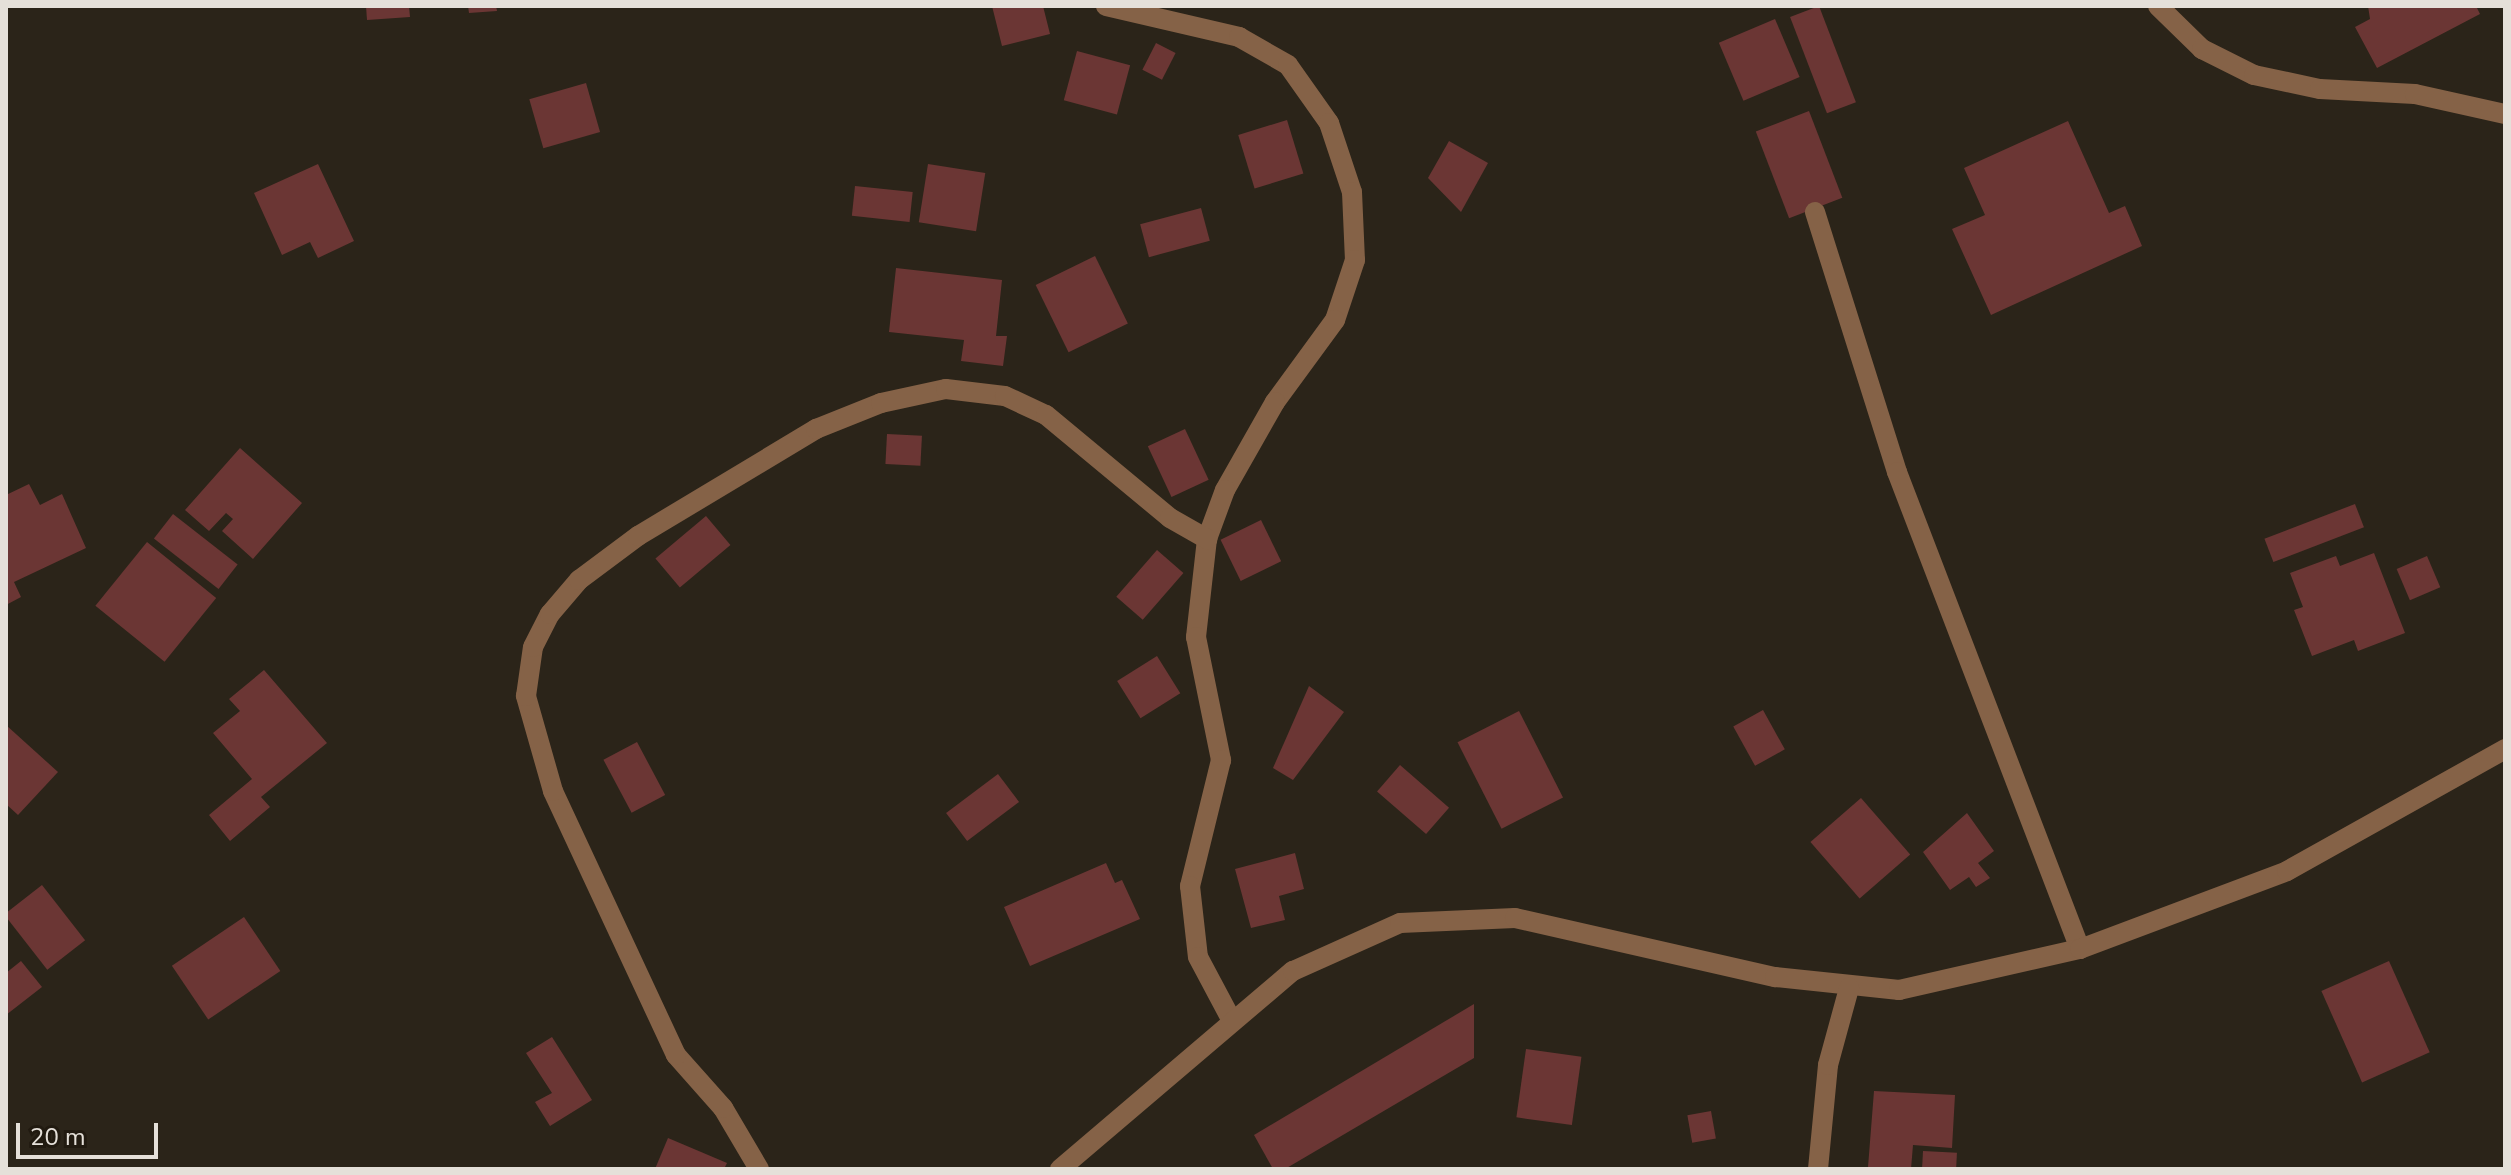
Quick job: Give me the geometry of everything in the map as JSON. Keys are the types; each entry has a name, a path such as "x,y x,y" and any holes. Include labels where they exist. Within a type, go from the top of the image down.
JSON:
{"street":[{"path":"1106,6 1239,37 1288,65 1329,123 1352,192 1355,260 1335,320 1275,402 1225,490 1207,539 1196,637 1221,760 1190,886 1198,957 1231,1019"},
{"path":"2158,6 2202,49 2254,75 2320,89 2415,94 2505,114"},
{"path":"1815,212 1897,472 2080,949"},
{"path":"759,1169 723,1108 676,1055 553,791 526,696 533,647 550,614 579,580 638,536 816,429 881,403 946,389 1005,396 1046,415 1170,518 1207,539"},
{"path":"1060,1169 1231,1019 1293,971 1400,923 1515,918 1775,977 1849,988 1899,990 2080,949 2287,871 2505,749"},
{"path":"1818,1169 1828,1065 1849,988"}],"building":[{"path":"366,6 409,6 410,17 367,20"},
{"path":"468,6 496,6 497,11 469,13"},
{"path":"992,6 1043,6 1050,34 1002,46"},
{"path":"1819,6 1856,102 1827,113 1790,17"},
{"path":"2368,6 2476,6 2480,14 2377,68 2355,27 2370,19"},
{"path":"1775,19 1800,77 1743,101 1719,43"},
{"path":"1156,43 1176,53 1162,80 1142,70"},
{"path":"1077,51 1130,65 1117,114 1064,100"},
{"path":"586,83 600,132 543,148 529,99"},
{"path":"1809,111 1842,198 1789,218 1756,131"},
{"path":"1287,120 1303,174 1255,188 1238,135"},
{"path":"2068,121 2109,213 2125,206 2142,246 1991,315 1952,229 1985,215 1964,168"},
{"path":"1449,141 1488,163 1461,212 1428,178"},
{"path":"318,164 354,241 318,258 310,242 282,255 254,193"},
{"path":"928,164 985,173 976,231 919,222"},
{"path":"855,186 913,192 910,222 852,216"},
{"path":"1201,208 1210,241 1149,257 1140,224"},
{"path":"1095,256 1128,323 1069,352 1036,285"},
{"path":"896,268 1002,280 996,336 1007,336 1003,366 961,361 964,340 889,332"},
{"path":"1185,429 1209,480 1172,497 1148,446"},
{"path":"887,434 922,436 920,466 885,464"},
{"path":"240,448 302,503 253,559 222,531 233,519 226,513 209,531 185,510"},
{"path":"29,484 40,505 62,494 86,548 14,582 21,597 6,605 6,495"},
{"path":"2355,504 2364,527 2273,562 2264,539"},
{"path":"173,514 238,564 219,589 154,538"},
{"path":"706,516 730,545 680,588 655,558"},
{"path":"1261,520 1281,561 1241,581 1221,540"},
{"path":"147,542 216,598 165,662 95,606"},
{"path":"1157,550 1183,573 1143,620 1116,597"},
{"path":"2374,553 2405,633 2358,651 2354,640 2312,656 2294,610 2303,607 2290,573 2336,556 2340,566"},
{"path":"2427,556 2440,587 2410,600 2397,569"},
{"path":"1157,656 1180,693 1140,718 1117,681"},
{"path":"264,670 327,743 261,797 270,807 230,841 209,815 252,779 213,733 240,711 229,699"},
{"path":"1309,686 1344,712 1293,780 1273,768"},
{"path":"1763,710 1785,749 1755,766 1733,726"},
{"path":"1519,711 1563,797 1502,829 1458,742"},
{"path":"6,725 58,772 18,815 6,804"},
{"path":"637,742 665,795 632,813 603,760"},
{"path":"1400,765 1449,808 1426,834 1377,791"},
{"path":"998,774 1019,802 967,841 946,813"},
{"path":"1861,798 1910,855 1860,899 1810,842"},
{"path":"1967,813 1994,851 1978,863 1990,878 1976,887 1969,877 1950,890 1923,852"},
{"path":"1295,853 1304,889 1279,896 1285,920 1251,928 1235,869"},
{"path":"1106,863 1115,883 1122,880 1140,919 1030,966 1004,907"},
{"path":"42,885 85,940 47,970 6,917 6,913"},
{"path":"244,917 280,971 208,1020 172,966"},
{"path":"21,961 42,987 6,1015 6,973"},
{"path":"2389,961 2430,1052 2362,1082 2321,991"},
{"path":"1474,1004 1474,1058 1285,1169 1273,1169 1254,1135"},
{"path":"552,1037 592,1100 550,1126 535,1102 552,1093 526,1053"},
{"path":"1526,1049 1581,1057 1572,1125 1516,1117"},
{"path":"1874,1091 1955,1095 1952,1148 1913,1145 1911,1169 1868,1167"},
{"path":"1711,1111 1716,1139 1692,1143 1687,1115"},
{"path":"668,1138 727,1163 724,1169 655,1169"},
{"path":"1923,1151 1957,1153 1956,1169 1922,1169"}]}
